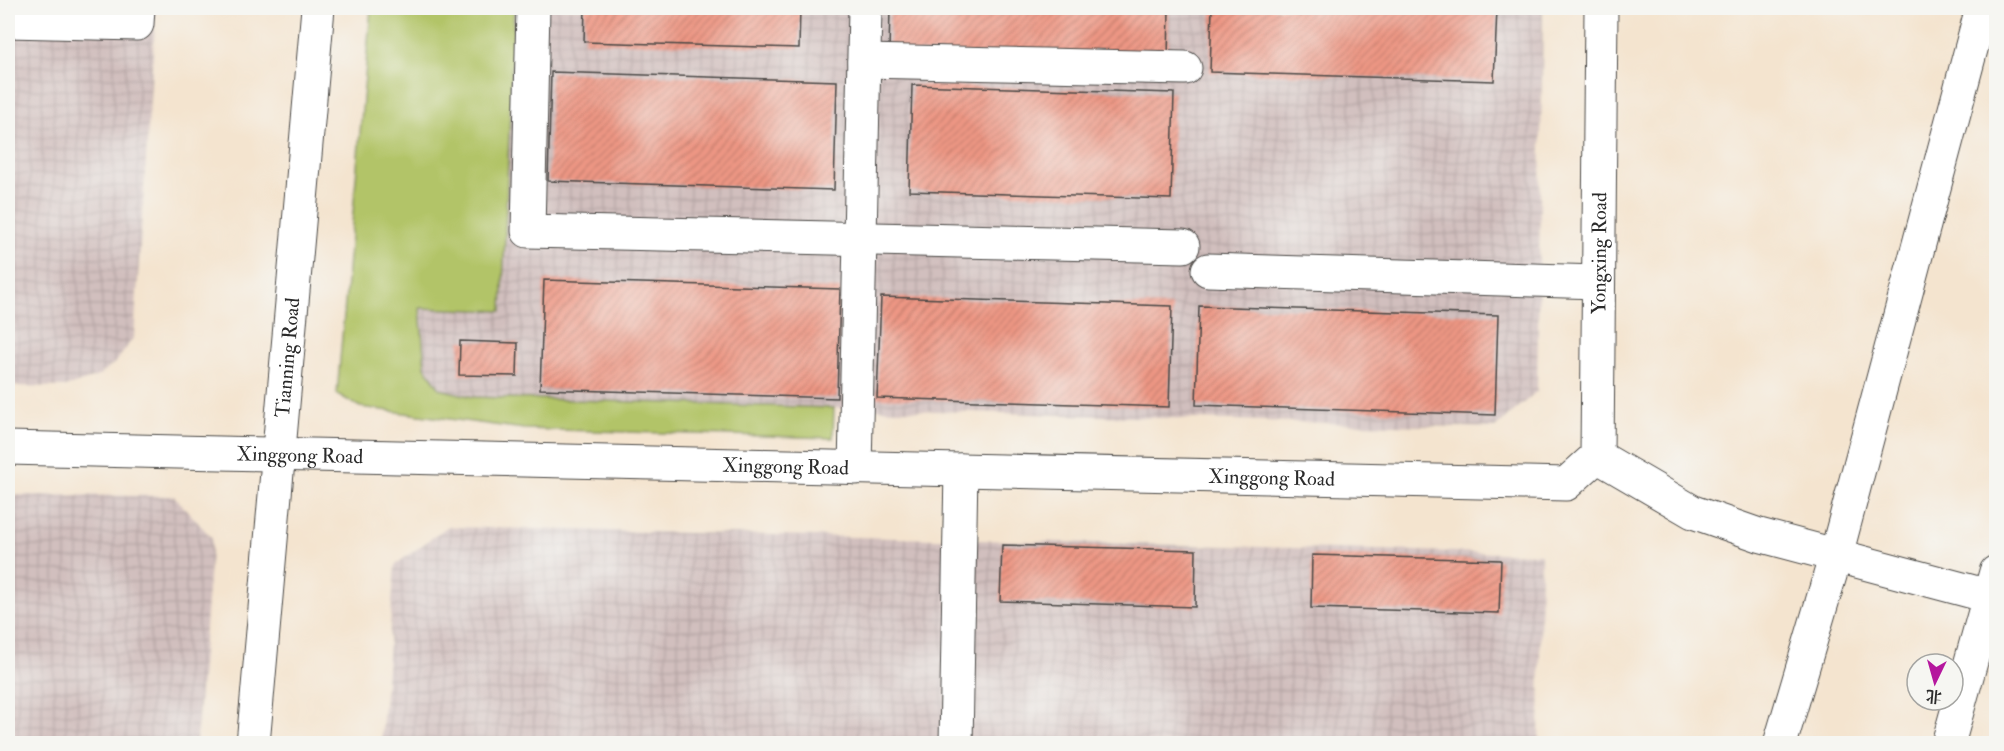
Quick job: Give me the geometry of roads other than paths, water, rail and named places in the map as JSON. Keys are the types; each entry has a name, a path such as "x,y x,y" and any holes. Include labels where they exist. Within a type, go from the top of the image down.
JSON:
{"street":[{"path":"8,21 137,24 138,8"},
{"name":"Tianning Road","path":"253,744 318,8"},
{"path":"533,8 528,231 1183,246"},
{"path":"855,468 865,8"},
{"name":"Yongxing Road","path":"1597,456 1600,8"},
{"path":"1780,744 1836,555 1982,8"},
{"path":"864,61 1185,68"},
{"path":"1208,270 1598,282"},
{"name":"Xinggong Road","path":"8,448 1566,484 1597,456"},
{"path":"1597,456 1693,512 1759,535 1836,555 1994,589 1948,744"},
{"path":"956,744 961,470"}]}
